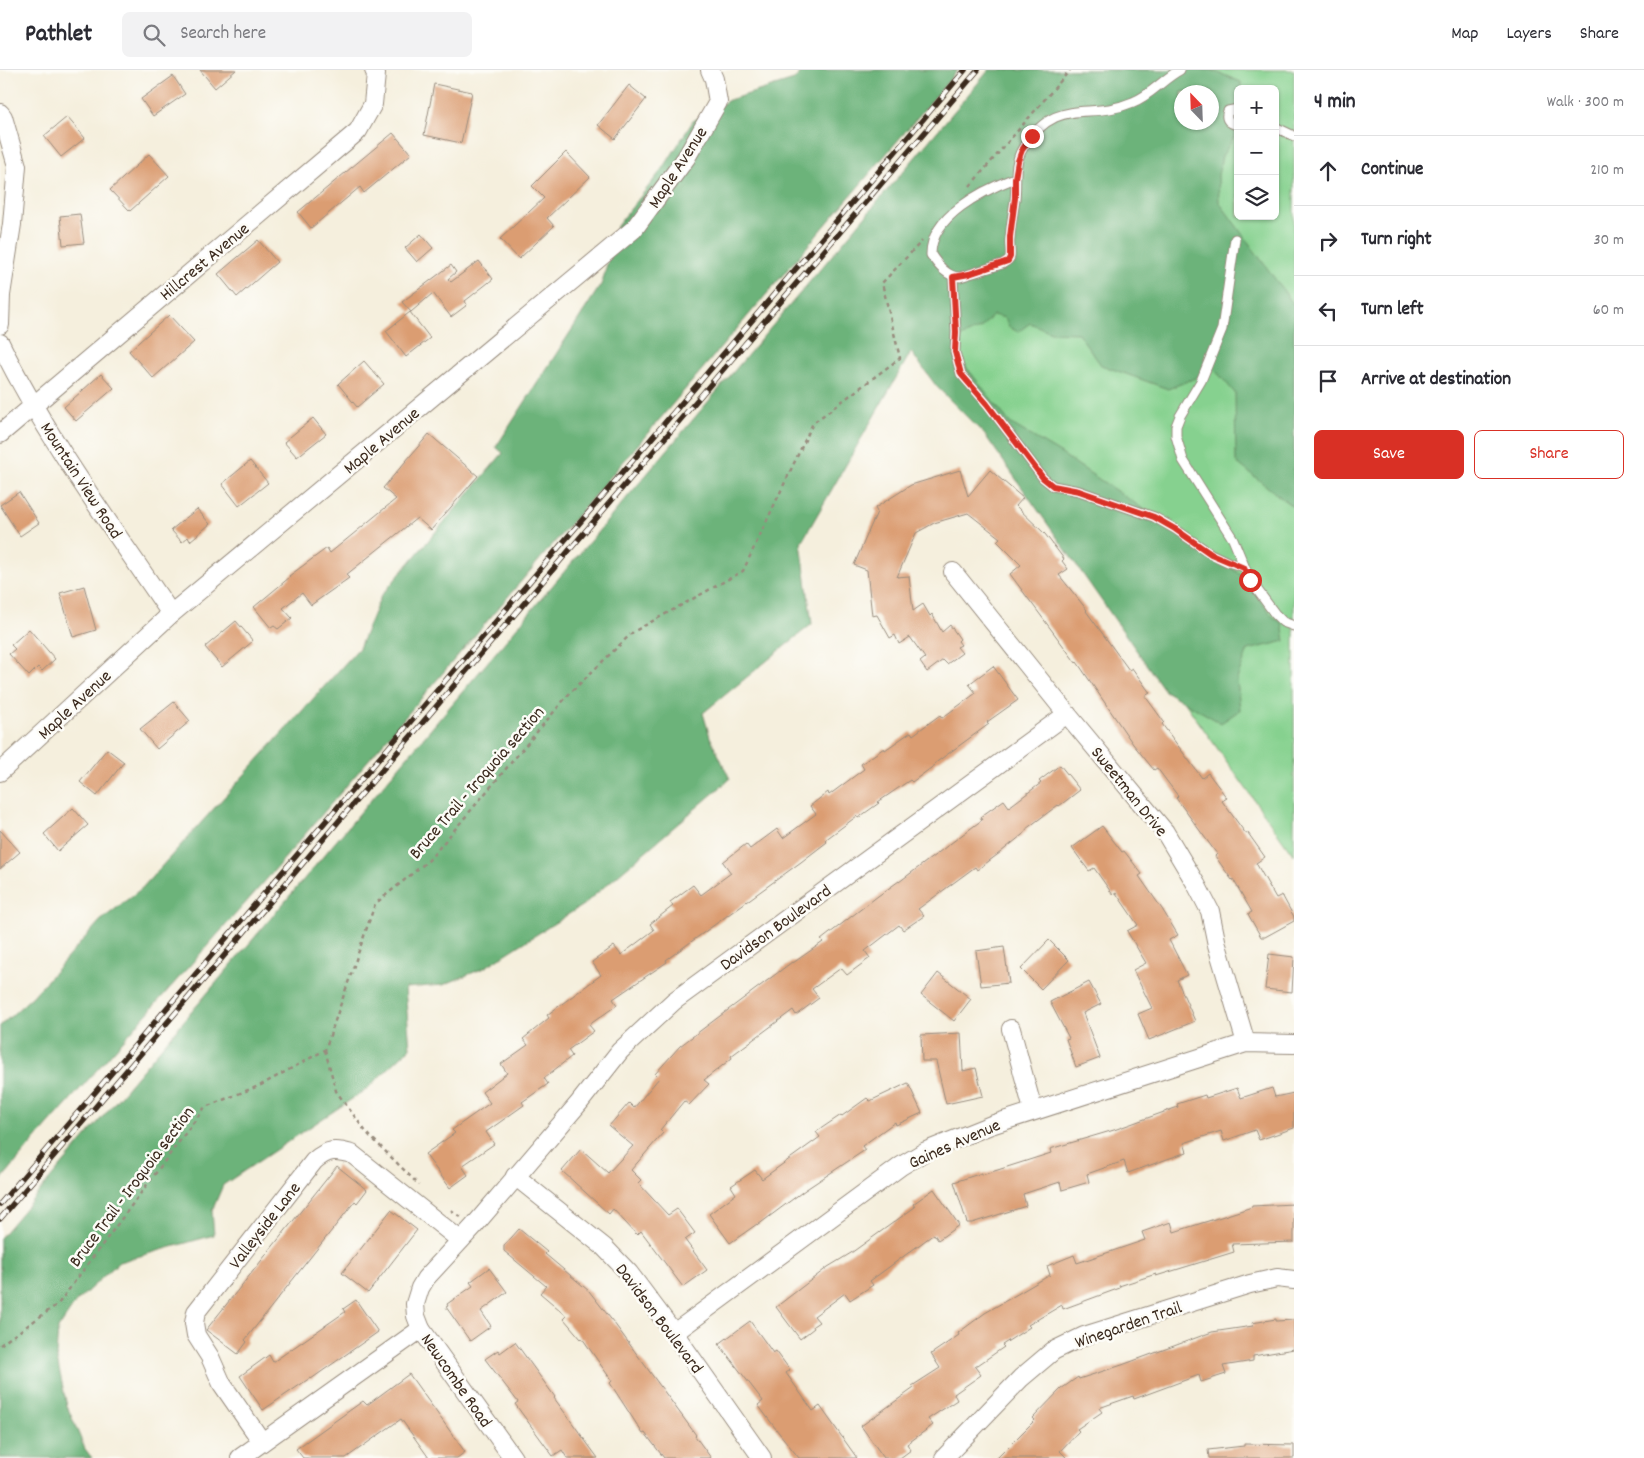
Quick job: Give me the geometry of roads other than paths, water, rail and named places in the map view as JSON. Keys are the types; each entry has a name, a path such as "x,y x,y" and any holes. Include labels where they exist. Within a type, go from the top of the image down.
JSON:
{"street":[{"name":"Hillcrest Avenue","path":"0,434 358,131 374,104 376,74 374,70"},
{"name":"Maple Avenue","path":"0,772 171,614 634,229 686,158 718,102 712,74"},
{"path":"0,113 3,117 17,166 0,325"},
{"name":"Mountain View Road","path":"0,343 33,406 56,444 171,614"},
{"name":"Sweetman Drive","path":"953,572 1066,714 1165,832 1210,911 1217,945 1246,1043"},
{"name":"Davidson Boulevard","path":"473,1226 579,1103 620,1051 674,1001 1066,714"},
{"path":"1011,1030 1033,1110"},
{"name":"Gaines Avenue","path":"674,1333 901,1166 926,1151 1033,1110 1246,1043 1294,1044"},
{"name":"Valleyside Lane","path":"262,1442 222,1384 210,1357 196,1335 194,1323 196,1312 314,1161 322,1154 330,1151 337,1150 352,1154 460,1240"},
{"name":"Davidson Boulevard","path":"515,1176 604,1247 629,1273 674,1333 762,1458"},
{"name":"Newcombe Road","path":"473,1226 426,1278 420,1288 415,1304 416,1316 421,1329 511,1457"},
{"name":"Winegarden Trail","path":"944,1458 1021,1378 1053,1351 1084,1336 1250,1284 1277,1278 1294,1280"},
{"path":"240,1458 421,1329"}],"lane":[{"path":"953,277 969,274 1008,261 1010,257 1010,237 1018,161 1022,150 1032,136 1053,117 1067,112 1122,107 1146,95 1166,77 1180,70"},
{"path":"1234,110 1228,111 1227,114 1230,123 1234,124"},
{"path":"1279,129 1294,136"},
{"path":"1015,178 990,189 959,208 945,222 934,238 932,255 943,269 953,277 956,332 955,352 961,374 987,404 1043,478 1053,486 1079,491 1154,517 1211,554 1244,568"},
{"path":"1235,239 1222,329 1201,381 1180,416 1176,436 1184,460 1233,539 1250,580 1275,614 1283,622 1294,626"}],"railway":[{"path":"0,1204 965,70"},
{"path":"0,1219 978,70"}]}
